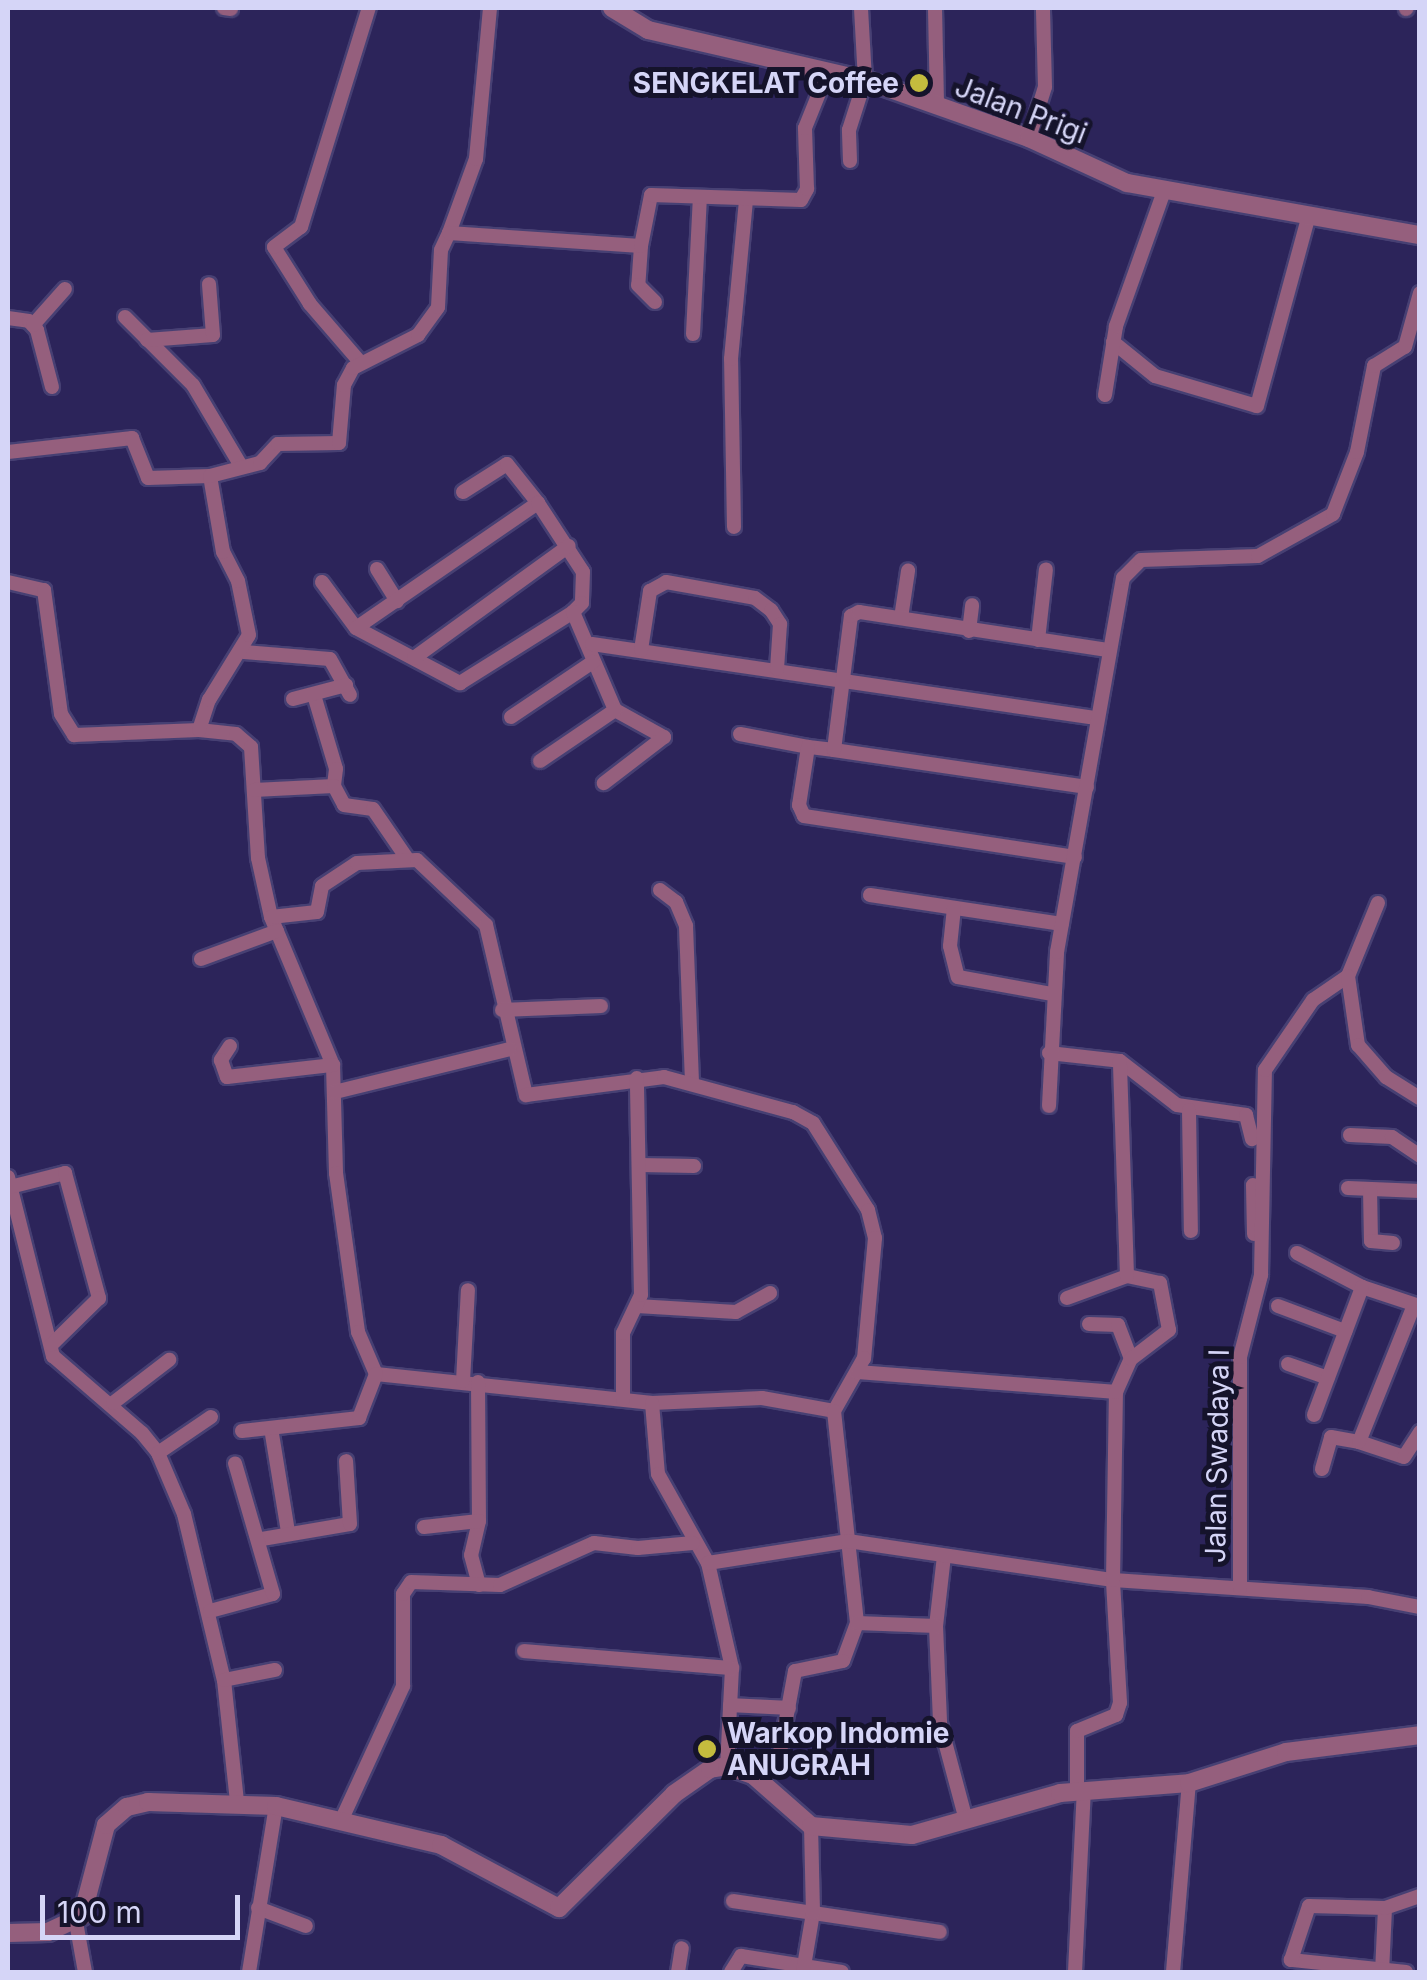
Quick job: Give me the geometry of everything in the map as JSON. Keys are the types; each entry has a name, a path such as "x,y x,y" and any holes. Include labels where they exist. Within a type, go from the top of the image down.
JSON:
{"street":[{"path":"360,362 310,304 274,246 302,227 369,8"},
{"path":"8,452 132,438 148,478 210,476 260,464 278,444 339,443 344,386 360,362 410,340 431,319 440,300 441,250 476,159 490,8"},
{"name":"Jalan Prigi","path":"612,8 648,30 865,80 1028,138 1107,176 1164,191 1308,218 1420,234"},
{"path":"850,162 849,130 865,80 861,8"},
{"path":"935,8 937,107"},
{"path":"1028,138 1045,88 1043,8"},
{"path":"655,302 638,285 646,197 746,200 805,196 805,128 828,71"},
{"path":"1105,395 1114,342 1164,191"},
{"path":"693,334 700,198"},
{"path":"734,527 732,360 746,200"},
{"path":"1114,342 1168,381 1257,406 1308,218"},
{"path":"449,233 641,246"},
{"path":"147,340 213,334 209,284"},
{"path":"33,325 65,290"},
{"path":"1049,1106 1052,994 1095,718 1124,578 1135,562 1240,560 1333,514 1354,465 1374,366 1405,346 1420,293"},
{"path":"125,317 193,386 241,466"},
{"path":"8,318 33,325"},
{"path":"33,325 52,388"},
{"path":"322,582 356,628 467,683 573,612 582,603 584,572 538,503 506,464 463,492"},
{"path":"200,730 209,700 244,652 248,627 238,581 223,552 210,476"},
{"path":"356,628 538,503"},
{"path":"414,658 569,546"},
{"path":"377,569 398,601"},
{"path":"1038,640 1046,569"},
{"path":"900,618 908,571"},
{"path":"8,582 39,587 46,597 61,714 74,735 94,739 200,730 246,739 258,858 274,924 333,1065 336,1172 358,1332 376,1374 359,1418 242,1430"},
{"path":"641,650 650,591 666,582 755,598 771,610 780,624 777,669"},
{"path":"969,630 972,605"},
{"path":"573,612 592,644 592,662 615,710 664,740 604,783"},
{"path":"834,750 854,613 1108,650"},
{"path":"592,644 1095,718"},
{"path":"244,652 330,659 348,690 293,700"},
{"path":"511,717 592,662"},
{"path":"314,695 336,769 334,786 344,805 373,809 406,857 423,865 486,925 510,1049 531,1097 637,1078 692,1080 814,1123 868,1210 875,1238 858,1372 834,1411 857,1623 843,1661 795,1671 779,1757 761,1782"},
{"path":"540,761 615,710"},
{"path":"740,734 1086,788"},
{"path":"808,747 798,806 804,816 1075,857"},
{"path":"254,790 334,786"},
{"path":"201,959 274,924 314,914 322,886 349,866 406,857"},
{"path":"660,890 676,902 686,926 692,1080"},
{"path":"870,895 1062,924"},
{"path":"1378,903 1348,976 1363,1054 1420,1098"},
{"path":"954,908 950,946 958,977 1052,994"},
{"name":"Jalan Swadaya I","path":"1240,1588 1240,1357 1261,1275 1260,1086 1314,1000 1348,976"},
{"path":"502,1010 602,1006"},
{"path":"230,1046 220,1060 227,1076 333,1065"},
{"path":"1049,1048 1120,1061 1190,1110 1242,1113 1250,1120 1261,1275"},
{"path":"335,1092 510,1049"},
{"path":"1120,1061 1127,1276"},
{"path":"623,1399 623,1332 637,1306 637,1078"},
{"path":"1190,1110 1191,1231"},
{"path":"1350,1134 1392,1136 1420,1156"},
{"path":"640,1165 694,1166"},
{"path":"51,1345 94,1309 98,1293 65,1172 9,1182 51,1345 66,1370 112,1403 158,1453 184,1514 224,1680 237,1801"},
{"path":"1348,1188 1420,1191"},
{"path":"1370,1189 1371,1240 1394,1242"},
{"path":"1296,1253 1362,1287 1417,1306 1359,1442"},
{"path":"1067,1298 1127,1276 1160,1283 1169,1321 1166,1336 1131,1359 1116,1392 1114,1580 1120,1710 1077,1731 1080,1790 1075,1972"},
{"path":"1314,1415 1362,1287"},
{"path":"468,1290 479,1522 471,1555 479,1585"},
{"path":"637,1306 736,1312 770,1293"},
{"path":"1278,1306 1346,1331"},
{"path":"1089,1324 1118,1326 1131,1359"},
{"path":"112,1403 169,1360"},
{"path":"1288,1364 1328,1378"},
{"path":"858,1372 1116,1392"},
{"path":"376,1374 652,1402 762,1398 834,1411"},
{"path":"652,1402 658,1474 708,1563 732,1668 727,1766"},
{"path":"158,1453 211,1418"},
{"path":"271,1428 288,1532"},
{"path":"1322,1469 1331,1437 1404,1457 1420,1432"},
{"path":"262,1540 288,1532 350,1524 346,1461"},
{"path":"210,1612 273,1596 262,1540 236,1463"},
{"path":"424,1528 479,1522"},
{"path":"708,1563 848,1542 1114,1580 1240,1588 1420,1607"},
{"path":"341,1821 403,1686 404,1589 417,1581 500,1585 594,1543 638,1548 694,1543"},
{"path":"944,1556 936,1626 940,1723 966,1820"},
{"path":"857,1623 936,1626"},
{"path":"524,1651 732,1668"},
{"path":"224,1680 275,1670"},
{"path":"730,1704 789,1708"},
{"path":"8,1933 48,1932 76,1922 87,1910 103,1834 118,1812 148,1802 237,1801 276,1806 460,1851 546,1905 563,1907 674,1794 710,1769 727,1766 761,1782 812,1826 912,1835 1080,1790 1189,1783 1286,1752 1419,1735 1420,1743"},
{"path":"1173,1972 1189,1783"},
{"path":"248,1972 276,1806"},
{"path":"803,1970 813,1913 812,1826"},
{"path":"1406,1972 1291,1960 1310,1906 1384,1908 1420,1896"},
{"path":"733,1901 940,1932"},
{"path":"258,1908 306,1926"},
{"path":"1382,1972 1384,1908"},
{"path":"76,1922 85,1972"},
{"path":"678,1972 682,1948"},
{"path":"731,1972 738,1956 803,1970 842,1972"}],"place":[{"name":"SENGKELAT Coffee","path":"919,83"},
{"name":"Warkop Indomie ANUGRAH","path":"707,1749"}]}
